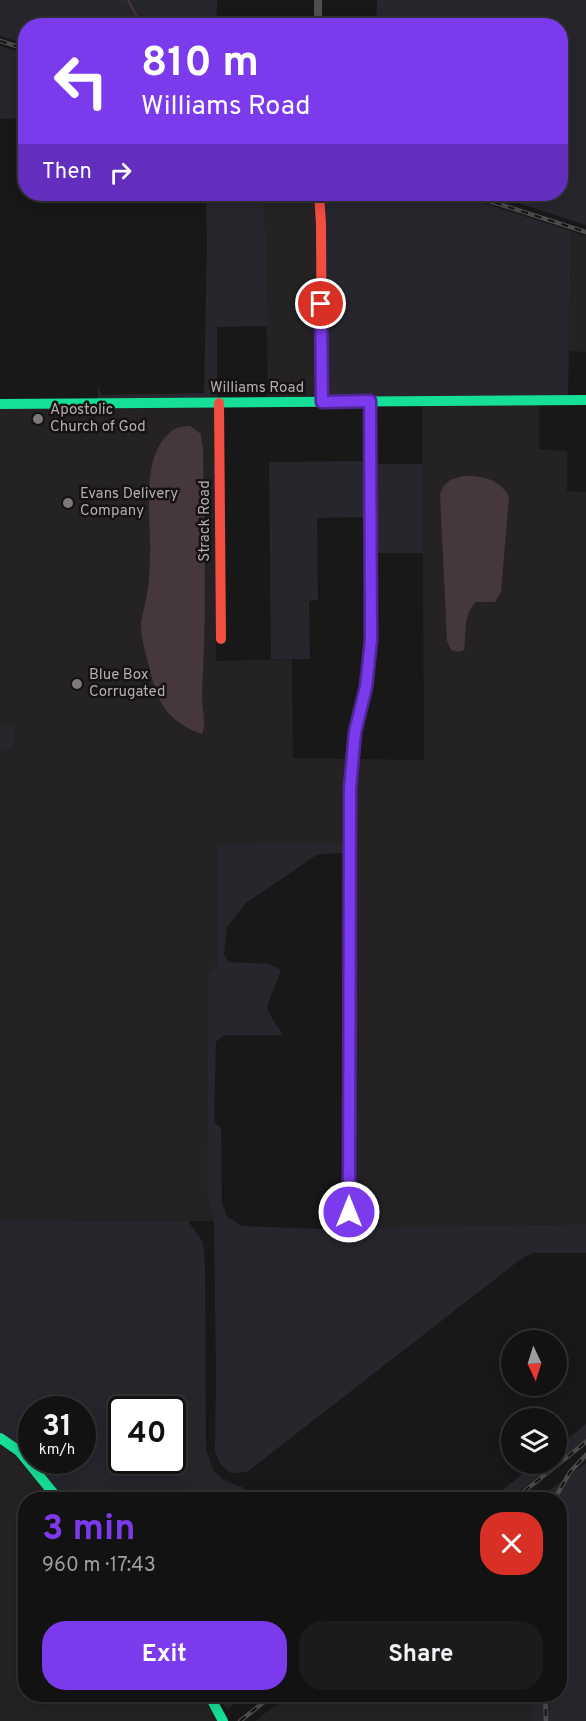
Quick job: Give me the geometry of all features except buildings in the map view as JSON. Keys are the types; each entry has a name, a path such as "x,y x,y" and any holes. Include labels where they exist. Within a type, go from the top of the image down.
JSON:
{"street":[{"path":"318,0 318,18"},
{"path":"319,201 322,402"},
{"name":"Williams Road","path":"0,404 586,400"},
{"path":"349,1212 350,788 355,732 366,687 371,640 370,401"},
{"name":"Strack Road","path":"219,403 221,639"},
{"path":"0,1438 19,1451 52,1492"},
{"path":"213,1702 223,1721"}],"shaded area":[{"path":"0,0 217,0 216,18 18,18 18,42 0,36"},
{"path":"377,0 586,0 586,225 512,201 568,201 568,18 376,18"},
{"path":"0,46 18,52 18,118 0,119"},
{"path":"206,201 264,201 268,326 217,327 217,398 98,400 98,387 101,395 204,393"},
{"path":"264,201 324,201 329,397 268,400"},
{"path":"324,201 478,201 571,231 568,396 329,397 326,391"},
{"path":"571,231 586,236 586,352 569,351"},
{"path":"539,397 539,449 567,451 567,491 586,492 586,1224 354,1228 353,852 218,845 218,963 208,977 207,1192 214,1221 0,1220 0,750 13,749 13,725 0,724 0,401 217,398 216,661 292,659 293,758 424,760 422,398"},
{"path":"190,426 201,434 203,449 205,602 202,734 179,722 164,707 154,687 141,630 150,571 149,489 151,472 155,455 162,441 173,430"},
{"path":"368,461 368,517 317,518 318,600 309,601 310,659 271,659 269,462"},
{"path":"372,464 423,464 423,553 373,553"},
{"path":"463,476 489,479 500,485 509,496 501,592 495,602 476,602 472,607 467,619 464,650 459,652 451,650 447,641 440,494 450,480"},
{"path":"0,724 13,725 13,749 0,750"},
{"path":"346,843 345,853 318,854 246,903 227,927 224,954 229,962 269,964 281,970 267,1006 271,1017 283,1035 224,1035 216,1042 214,1122 221,1128 222,1203 227,1216 241,1226 346,1230 586,1224 586,1253 533,1253 521,1259 247,1472 230,1473 221,1465 215,1452 214,1221 207,1192 208,976 218,963 218,844"},
{"path":"0,1220 188,1221 203,1242 205,1265 206,1449 213,1470 224,1480 244,1488 247,1492 59,1492 45,1474 96,1474 96,1396 18,1396 18,1448 0,1433"},
{"path":"586,1424 586,1440 567,1454 567,1439"},
{"path":"0,1445 18,1460 18,1474 31,1474 47,1492 18,1492 18,1702 207,1702 216,1716 216,1721 0,1721"},
{"path":"586,1463 586,1721 532,1721 531,1702 567,1702 567,1492 548,1492"},
{"path":"522,1474 541,1474 517,1492 500,1492"},
{"path":"222,1702 236,1702 227,1709"},
{"path":"279,1702 531,1702 532,1721 255,1721"}],"waterway":[{"path":"128,0 138,18"}],"railway":[{"path":"0,41 18,47"},
{"path":"490,201 586,232"},
{"path":"523,1492 586,1442"},
{"path":"559,1492 570,1472 586,1455"},
{"path":"240,1721 264,1702"},
{"path":"545,1702 546,1721"}],"traffic: fast":[{"path":"0,404 586,400"},
{"path":"349,1212 350,788 355,732 366,687 371,640 371,551"},
{"path":"0,1438 19,1451 52,1492"},
{"path":"213,1702 223,1721"}],"traffic: slow":[{"path":"370,401 371,551"}],"traffic: jam":[{"path":"319,201 322,402"},
{"path":"219,403 221,639"}],"place":[{"name":"Apostolic Church of God","path":"38,419"},
{"name":"Evans Delivery Company","path":"68,503"},
{"name":"Blue Box Corrugated","path":"77,684"}],"route":[{"path":"321,304 322,402 370,401 371,640 366,687 355,732 350,788 349,1212"}]}
